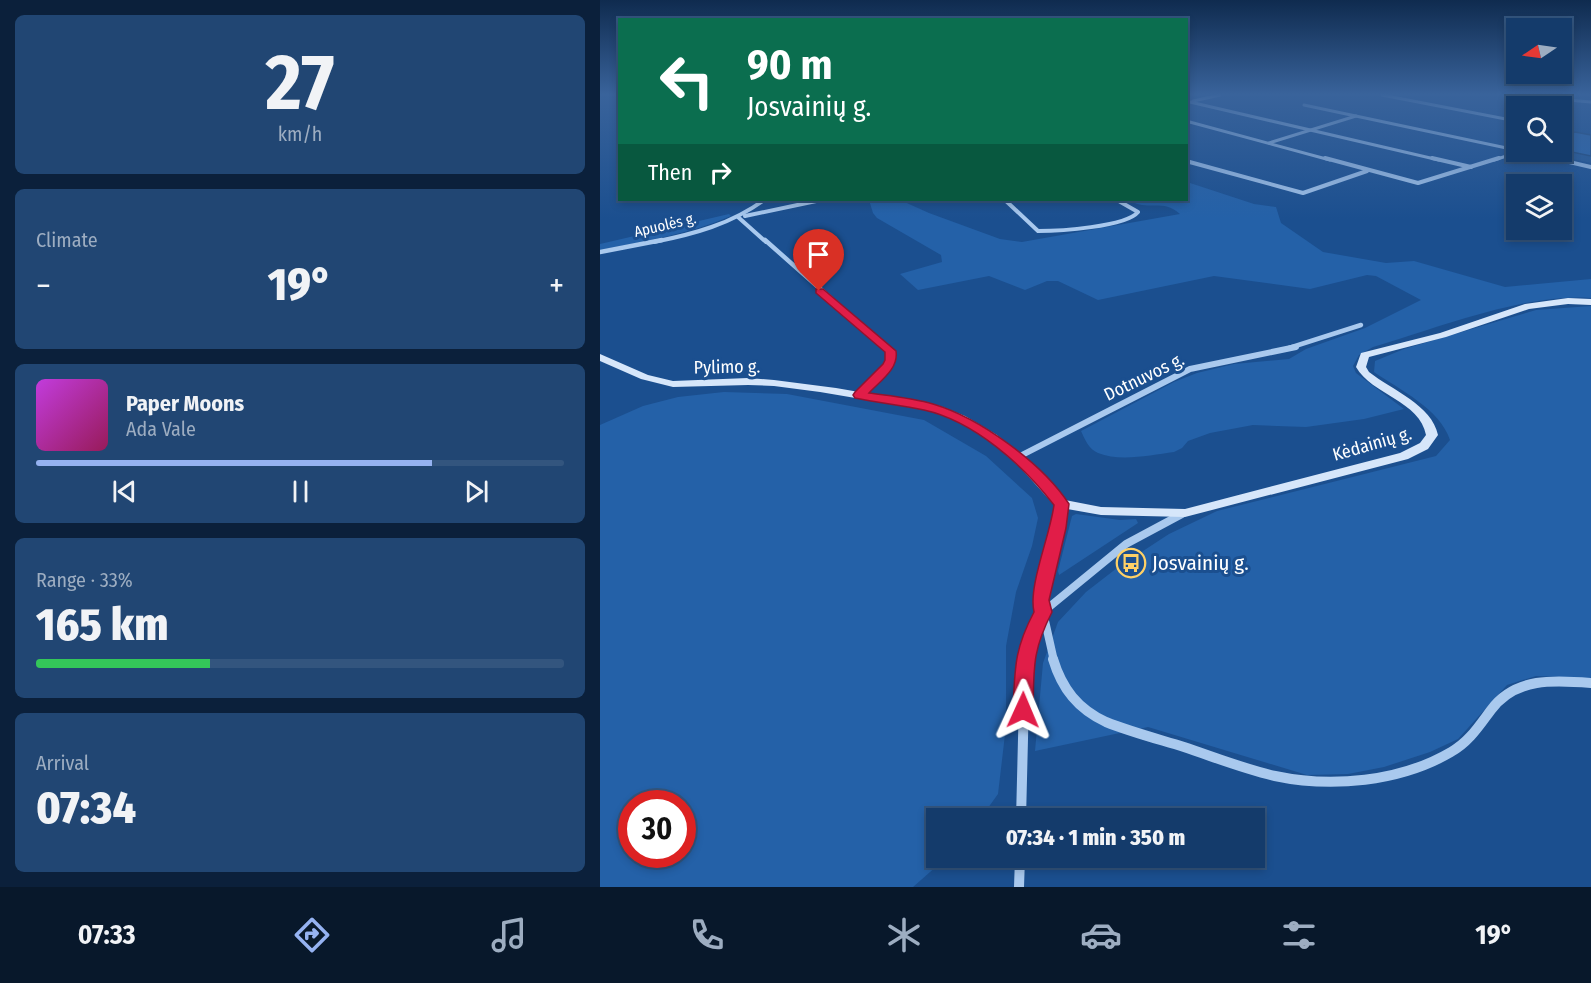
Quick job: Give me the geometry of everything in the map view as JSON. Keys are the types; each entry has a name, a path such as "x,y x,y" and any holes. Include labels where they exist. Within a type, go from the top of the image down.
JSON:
{"main road":[{"name":"Kėdainių g.","path":"1185,513 1404,456 1429,444 1433,436 1431,424 1416,410 1365,374 1361,367 1365,355 1443,335 1528,306 1568,301 1591,302"},
{"name":"Pylimo g.","path":"600,357 641,375 674,384 759,382 860,395"},
{"path":"860,395 945,412 984,433 1016,458 1050,490 1061,504 1101,511 1185,513"}],"street":[{"path":"1243,136 1411,182 1424,182 1506,155"},
{"path":"1268,143 1290,136"},
{"path":"1345,136 1471,167"},
{"path":"1451,136 1506,148"},
{"path":"1188,162 1303,193 1368,170"},
{"path":"1569,162 1591,167"},
{"name":"Apuolės g.","path":"600,252 682,235 738,217 762,201"},
{"path":"738,217 816,201"},
{"path":"1006,201 1038,231 1078,230 1134,217 1138,212 1119,201"},
{"path":"738,217 890,351 891,360 888,366 860,395"},
{"name":"Dotnuvos g.","path":"1016,458 1190,369 1299,346 1361,326"},
{"path":"1061,504 1059,528 1040,600 1057,673 1068,693 1083,708 1109,724 1268,774 1307,781 1342,782 1413,768 1446,755 1471,738 1501,699 1512,690 1565,681 1591,683"},
{"path":"1021,808 1024,663 1030,638 1043,612 1079,579 1135,537 1164,521 1185,513"},
{"path":"1019,887 1020,868"}],"shaded area":[{"path":"1188,182 1254,204 1276,207 1281,223 1323,252 1386,263 1414,261 1505,287 1591,279 1591,298 1538,301 1481,313 1373,347 1359,355 1353,366 1356,373 1404,409 1364,419 1306,427 1253,425 1210,433 1188,441 1174,452 1136,457 1107,456 1092,449 1081,431 1174,382 1197,373 1234,364 1289,359 1306,349 1365,328 1421,300 1376,276 1367,275 1310,289 1214,276 1098,300 1058,281 1047,281 1025,290 989,276 918,290 900,274 942,262 941,255 877,218 869,201 902,201 1000,239 1022,242 1180,214 1166,206 1140,205 1130,201 1188,201"},
{"path":"729,214 731,216 683,232 600,250 600,244"},
{"path":"1591,306 1591,678 1536,676 1507,685 1458,739 1430,752 1384,767 1348,774 1307,775 1148,727 1035,751 1043,663 1058,622 1086,592 1117,568 1169,534 1217,511 1436,456 1450,440 1445,429 1438,419 1418,401 1374,372 1375,361 1404,349 1536,310"},
{"path":"724,392 787,394 924,420 986,456 1032,498 1038,518 1032,546 1016,592 1006,646 1006,726 998,794 988,808 926,808 926,868 935,868 913,887 600,887 600,425 643,406 678,397"},
{"path":"1076,514 1120,520 1136,519 1138,523 1059,575 1058,571 1072,516"}],"building":[{"path":"1572,136 1591,136 1591,156 1572,152"}],"place":[{"name":"Josvainių g.","path":"1131,563"}],"route":[{"path":"819,291 890,351 892,356 888,366 860,395 929,407 960,418 1016,458 1050,490 1061,504 1059,528 1040,600 1043,612 1030,638 1024,663 1023,710"}]}
